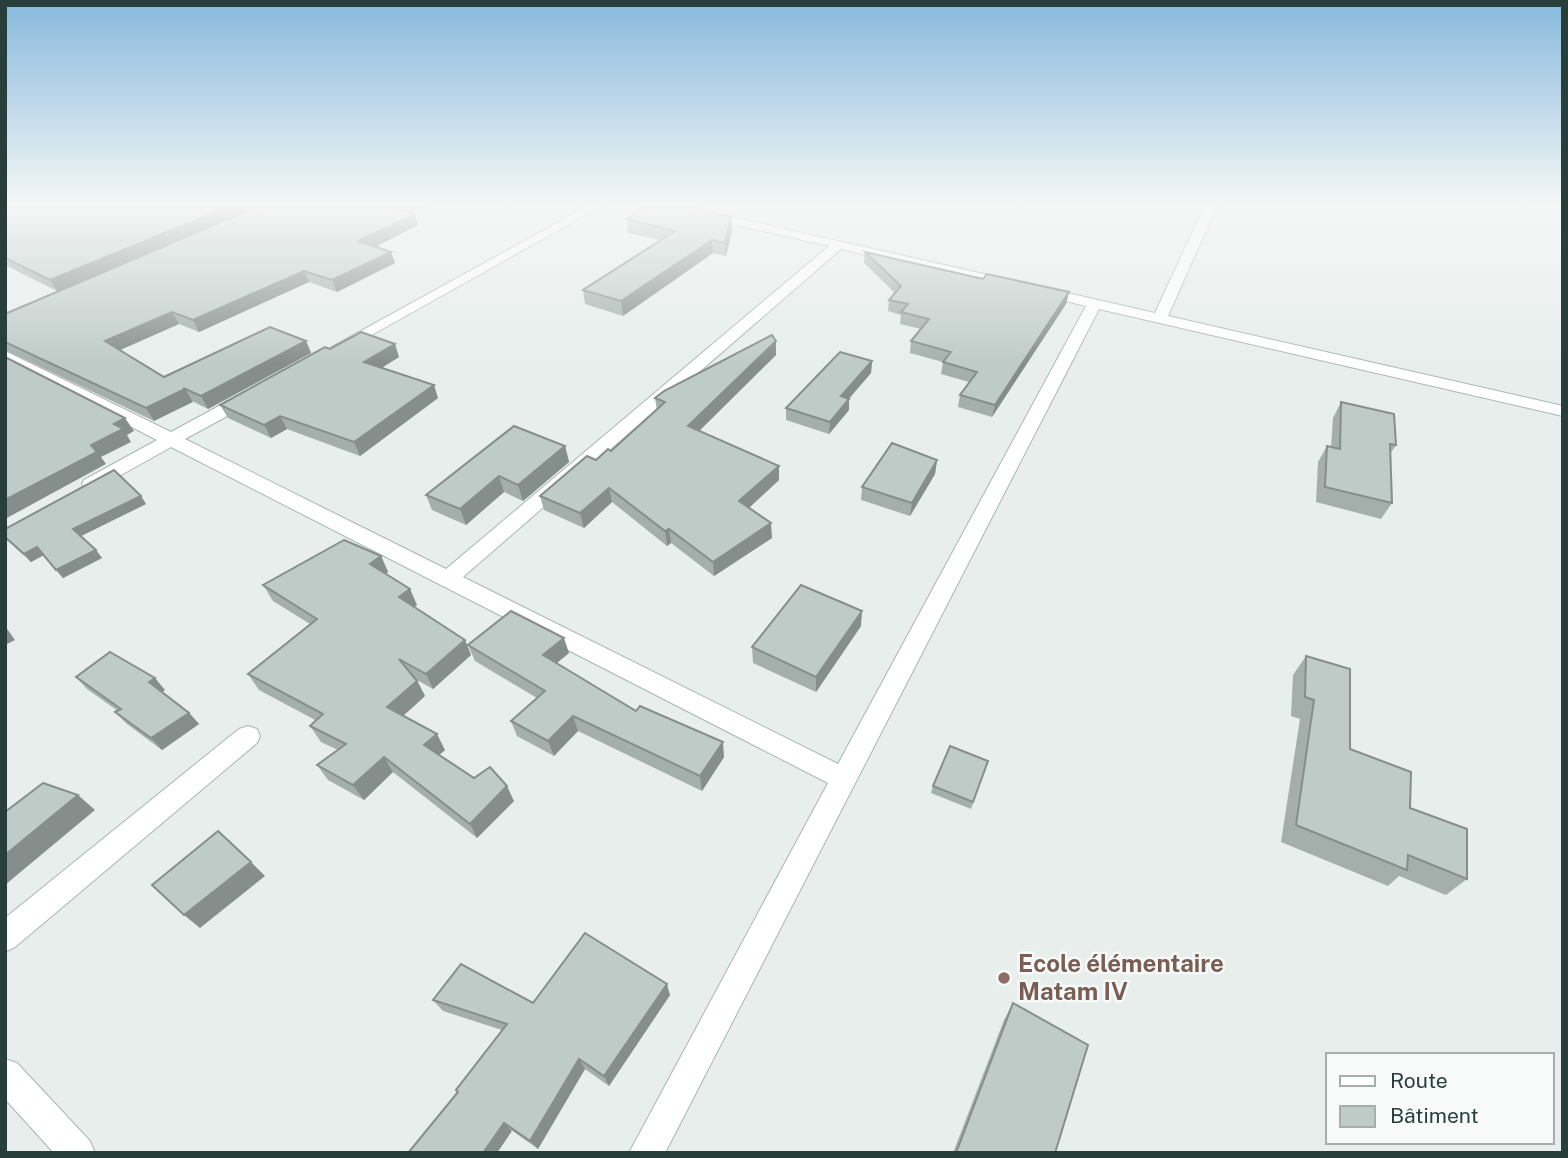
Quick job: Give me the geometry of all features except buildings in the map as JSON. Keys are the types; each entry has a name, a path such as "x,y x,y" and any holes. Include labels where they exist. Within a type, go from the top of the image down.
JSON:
{"street":[{"path":"327,354 503,257"},
{"path":"447,579 824,257"},
{"path":"891,257 1563,411"},
{"path":"1160,318 1188,257"},
{"path":"646,1153 1094,303"},
{"path":"5,356 844,779"},
{"path":"76,492 267,387"},
{"path":"5,937 248,736"},
{"path":"5,1075 78,1153"}],"place":[{"name":"Ecole élémentaire Matam IV","path":"1004,978"}]}
